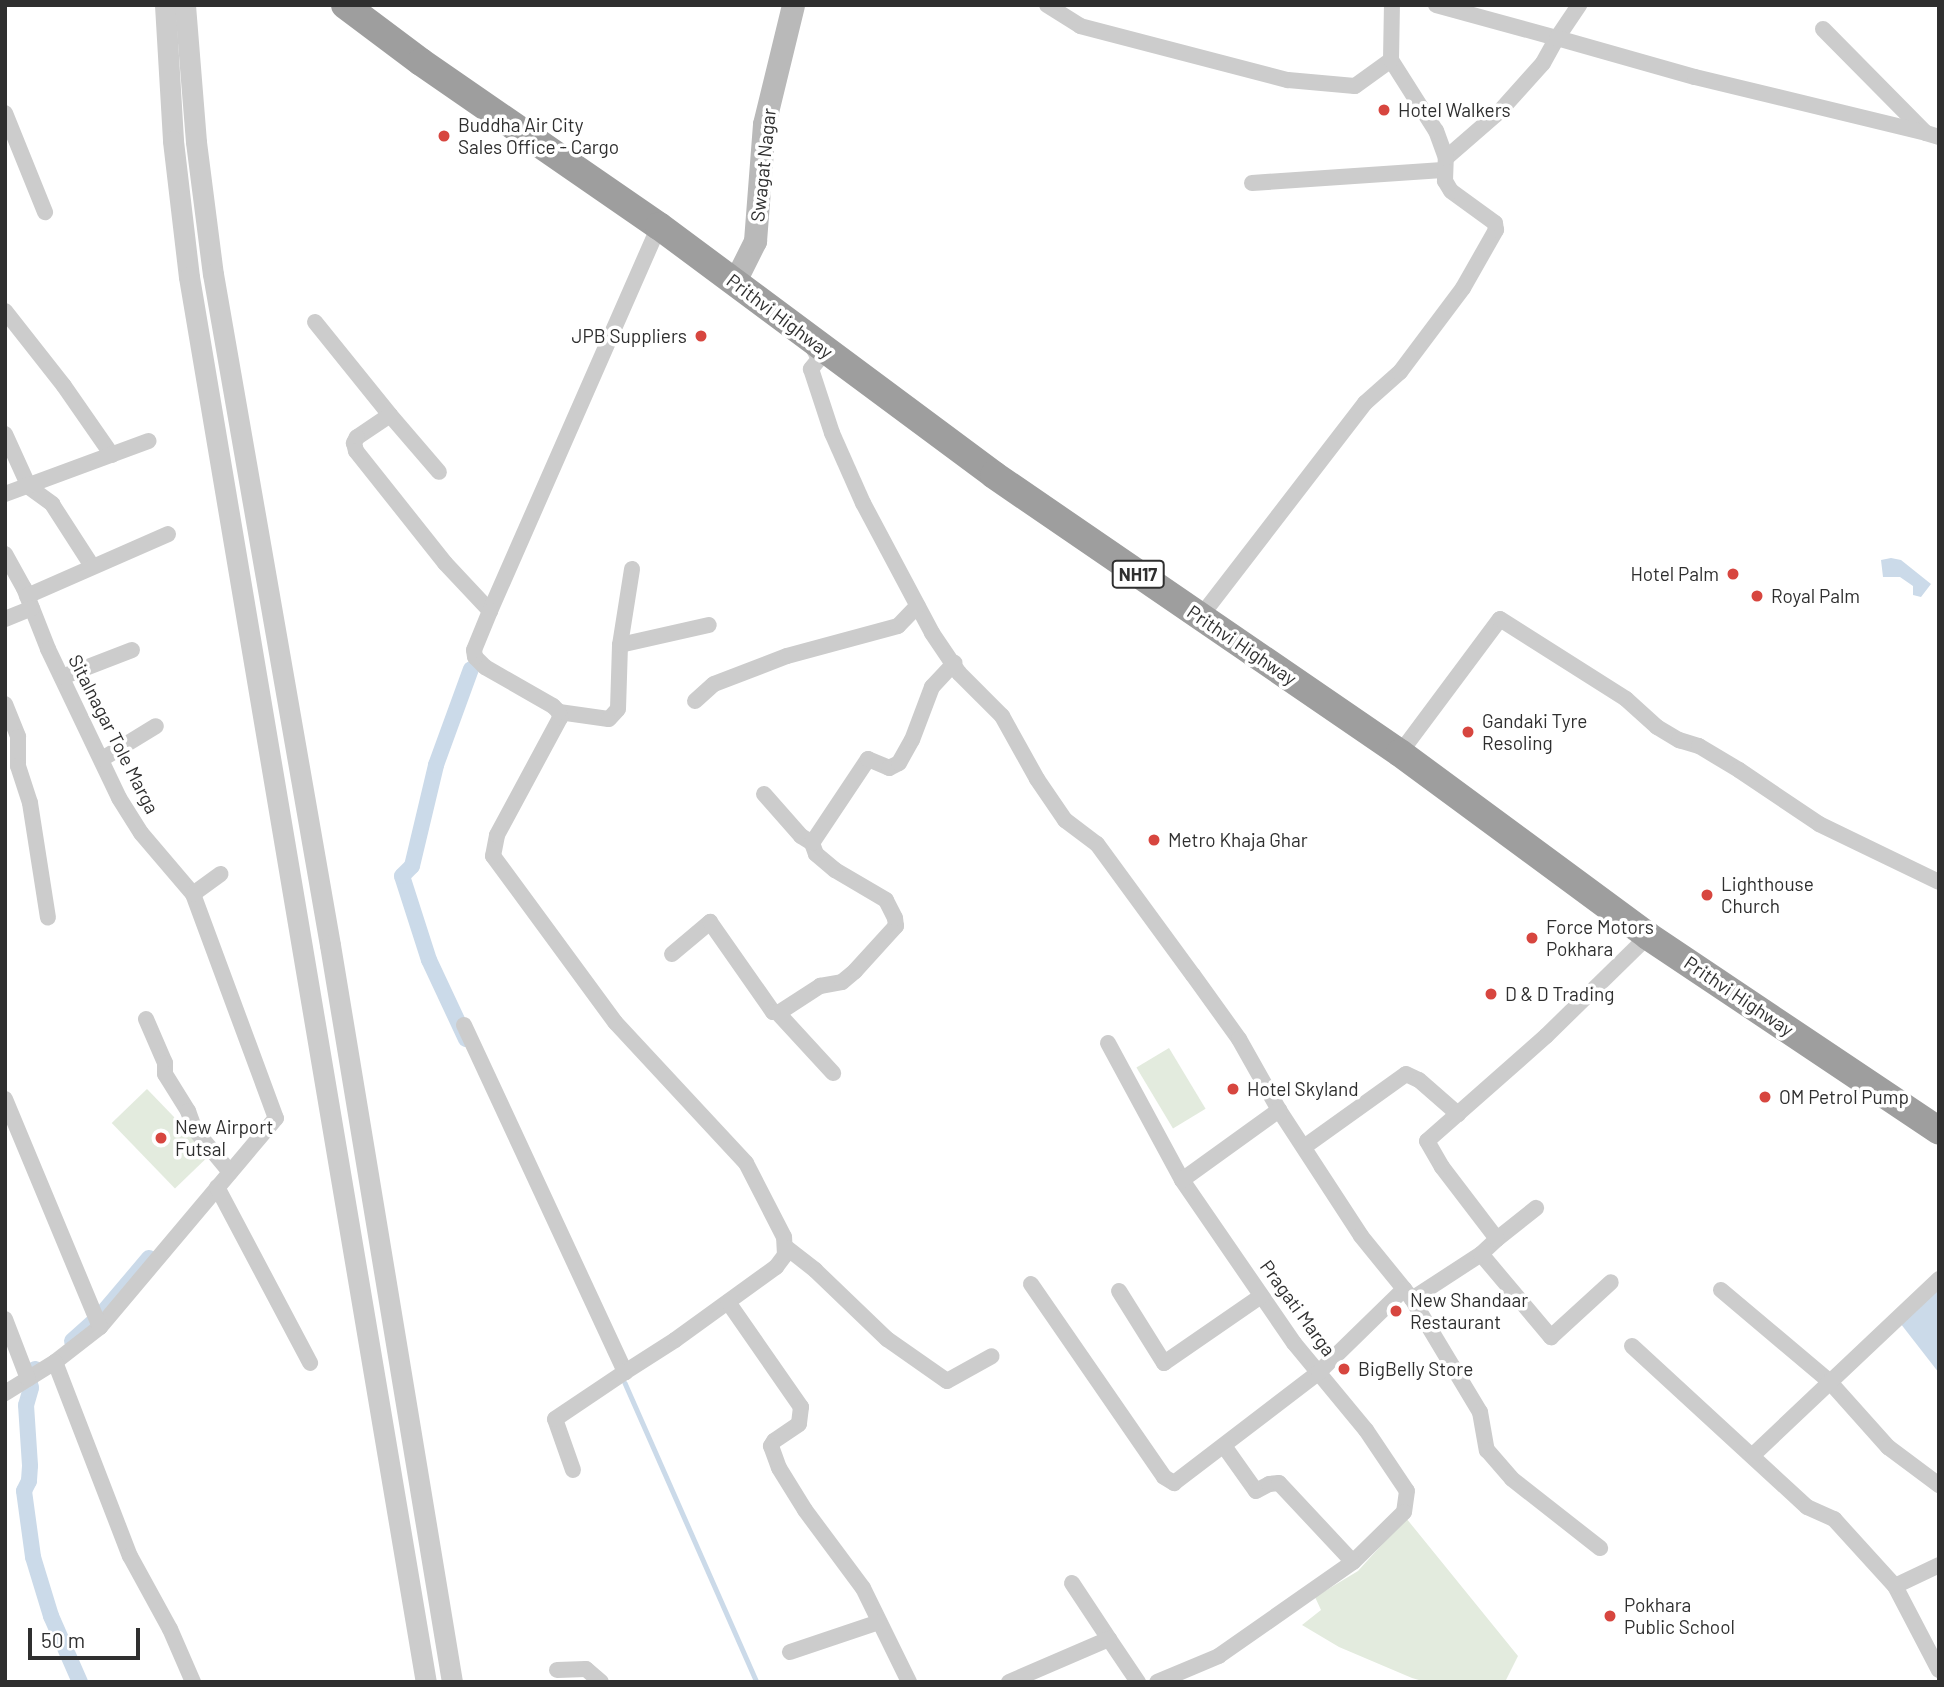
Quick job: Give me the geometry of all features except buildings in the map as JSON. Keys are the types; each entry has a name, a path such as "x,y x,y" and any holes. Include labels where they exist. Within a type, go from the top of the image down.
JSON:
{"highway":[{"name":"Prithvi Highway","path":"345,5 421,62 735,281 993,475 1399,753 1648,936 1939,1130"}],"main road":[{"name":"Swagat Nagar","path":"735,281 755,241 764,124 793,5"}],"street":[{"path":"165,5 173,141 189,277 426,1682"},
{"path":"185,5 196,142 213,274 328,931 452,1682"},
{"path":"1047,5 1080,26 1288,80 1355,86 1391,60"},
{"path":"1201,616 1365,402 1400,372 1463,288 1494,237 1495,223 1451,191 1436,131 1391,60 1392,5"},
{"path":"1252,183 1445,164 1500,111 1544,62 1579,5"},
{"path":"1442,6 1695,77 1932,135"},
{"path":"1823,29 1932,135"},
{"path":"5,113 45,212"},
{"path":"632,569 620,645 618,709 609,719 559,712 485,667 475,657 474,650 490,611 659,226"},
{"path":"5,311 64,386 112,455"},
{"path":"315,322 439,472"},
{"path":"808,338 819,359 811,369 832,433 863,503 932,633 958,673 1002,716 1037,779 1065,820 1097,844 1239,1039 1279,1110 1361,1236 1408,1294 1474,1400 1486,1435 1487,1450 1512,1479 1600,1548"},
{"path":"390,415 357,437 354,443 356,451 445,563 490,611"},
{"path":"5,434 29,487 52,505 92,566"},
{"path":"5,494 148,440"},
{"path":"5,619 92,566 168,534"},
{"name":"Sitalnagar Tole Marga","path":"5,554 30,602 119,798 141,833 193,894 276,1118 230,1172"},
{"path":"695,702 714,684 787,656 898,626 917,606"},
{"path":"1399,753 1500,619 1626,699 1657,727 1679,740 1699,746 1819,824 1939,882"},
{"path":"620,645 709,625"},
{"path":"62,677 132,650"},
{"path":"813,844 868,759 889,768 899,764 912,740 932,687 954,663"},
{"path":"5,704 18,737 18,766 30,803 48,918"},
{"path":"559,712 547,745 497,835 493,856 615,1022 746,1163 787,1248 815,1270 887,1339 947,1381 992,1356"},
{"path":"102,759 156,726"},
{"path":"764,794 801,836 813,844 816,854 835,870 886,901 895,926 842,982 820,986 777,1012"},
{"path":"193,894 220,874"},
{"path":"672,954 710,922 773,1012 777,1012 834,1073"},
{"path":"1497,1239 1427,1142 1546,1036 1648,936"},
{"path":"5,1393 55,1362 100,1327 230,1172 195,1130 188,1111 165,1074 165,1063 146,1019"},
{"path":"464,1025 625,1371"},
{"name":"Pragati Marga","path":"1108,1043 1182,1180 1261,1296 1395,1468 1407,1491 1404,1512 1353,1562 1219,1656 1157,1682"},
{"path":"1304,1147 1406,1074 1419,1080 1458,1114"},
{"path":"5,1099 100,1327"},
{"path":"1182,1180 1279,1110"},
{"path":"218,1187 310,1363"},
{"path":"1031,1284 1164,1477 1174,1483 1319,1372 1408,1294 1481,1254 1536,1208"},
{"path":"573,1470 555,1419 776,1267 787,1248"},
{"path":"1481,1254 1551,1337 1611,1282"},
{"path":"1753,1455 1939,1279"},
{"path":"1721,1290 1829,1381 1888,1447 1939,1485"},
{"path":"1119,1291 1164,1363 1261,1296"},
{"path":"728,1302 801,1407 799,1424 771,1446 779,1468 863,1588 909,1682"},
{"path":"5,1319 28,1379"},
{"path":"1632,1346 1807,1507 1834,1519 1895,1586 1939,1670"},
{"path":"55,1362 130,1556 170,1629 193,1682"},
{"path":"1224,1446 1256,1491 1269,1484 1279,1483 1353,1562"},
{"path":"1895,1586 1939,1565"},
{"path":"1072,1583 1138,1682"},
{"path":"790,1652 879,1622"},
{"path":"1009,1682 1109,1639"},
{"path":"556,1670 586,1669 601,1682"}],"shaded area":[{"path":"1169,1048 1206,1109 1173,1128 1136,1068"},
{"name":"New Airport Futsal","path":"147,1089 210,1154 175,1188 112,1123"},
{"path":"1406,1518 1518,1656 1505,1682 1426,1682 1339,1647 1302,1625 1321,1610 1315,1597 1358,1571"}],"water":[{"path":"1881,560 1901,560 1931,584 1921,597 1913,595 1913,586 1900,577 1883,577"},
{"path":"1939,1284 1939,1373 1897,1319"}],"waterway":[{"path":"466,1039 429,960 402,876 412,866 436,765 471,669"},
{"path":"72,1341 100,1316 149,1258"},
{"path":"35,1369 28,1374 31,1388 26,1405 30,1466 29,1481 24,1491 33,1557 51,1616 80,1682"},
{"path":"625,1383 757,1682"}],"place":[{"name":"Hotel Walkers","path":"1384,110"},
{"name":"Buddha Air City Sales Office - Cargo","path":"444,136"},
{"name":"JPB Suppliers","path":"701,336"},
{"name":"Hotel Palm","path":"1733,574"},
{"name":"Royal Palm","path":"1757,596"},
{"name":"Gandaki Tyre Resoling","path":"1468,732"},
{"name":"Metro Khaja Ghar","path":"1154,840"},
{"name":"Lighthouse Church","path":"1707,895"},
{"name":"Force Motors Pokhara","path":"1532,938"},
{"name":"D & D Trading","path":"1491,994"},
{"name":"Hotel Skyland","path":"1233,1089"},
{"name":"OM Petrol Pump","path":"1765,1097"},
{"name":"New Airport Futsal","path":"161,1138"},
{"name":"New Shandaar Restaurant","path":"1396,1311"},
{"name":"BigBelly Store","path":"1344,1369"},
{"name":"Pokhara Public School","path":"1610,1616"}]}
